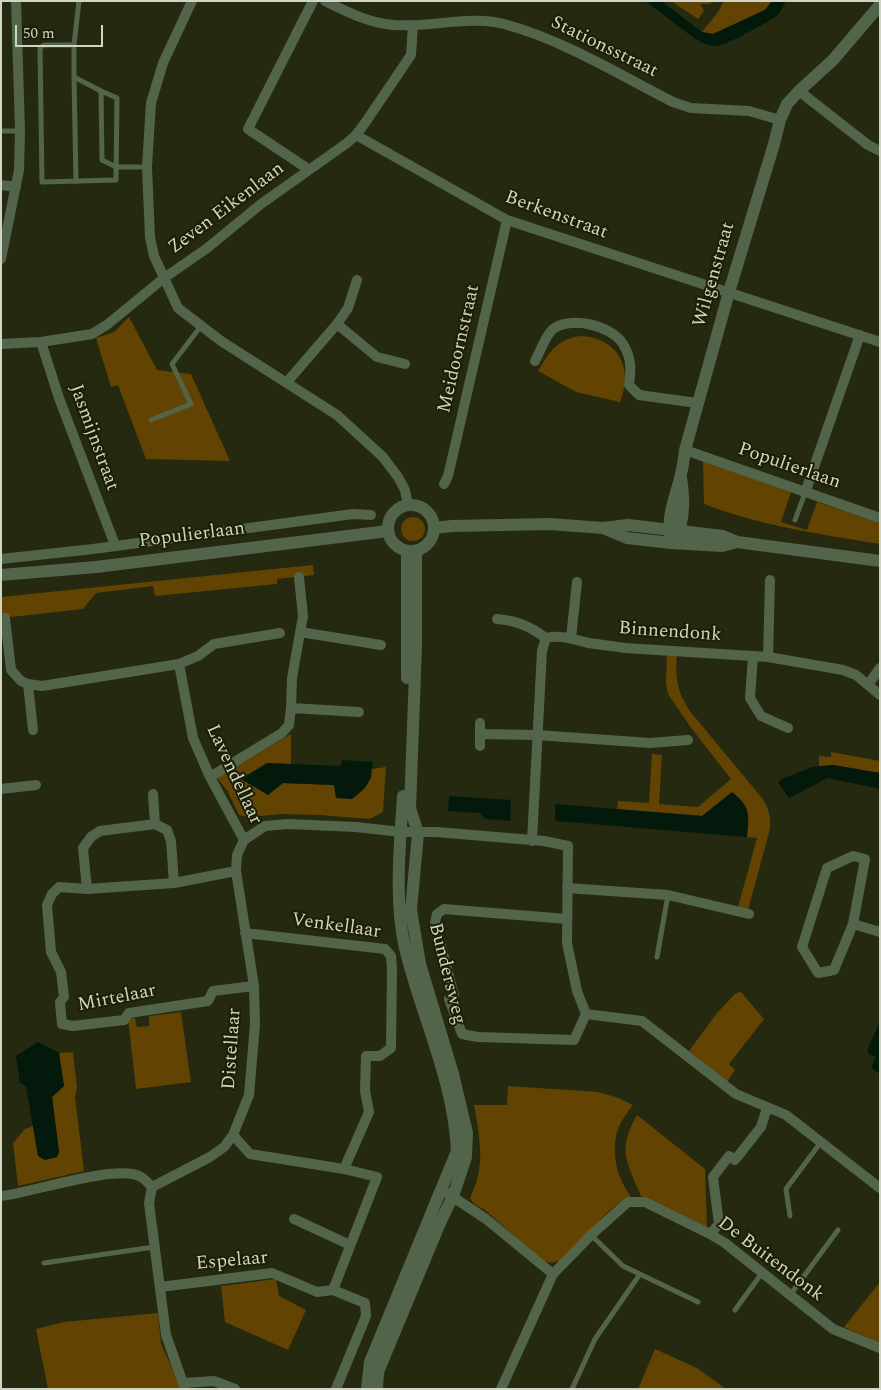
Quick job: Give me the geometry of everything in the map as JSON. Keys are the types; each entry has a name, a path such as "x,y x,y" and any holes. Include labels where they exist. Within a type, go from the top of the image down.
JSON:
{"street":[{"path":"1,259 19,170 20,131 16,1"},
{"path":"192,1 163,63 151,103 147,168 150,237 154,256 178,308 221,342 337,414 383,458 398,477 405,490 408,505"},
{"path":"308,169 248,129 313,1"},
{"name":"Stationsstraat","path":"325,1 368,20 393,25 483,21 503,24 546,39 673,102 691,108 749,110 780,120"},
{"path":"880,5 833,60 799,91 868,145 880,151"},
{"name":"Zeven Eikenlaan","path":"1,344 41,342 92,334 108,324 164,278 206,249 261,204 356,135 412,55 413,25"},
{"name":"Wilgenstraat","path":"671,543 674,530 673,499 681,475 685,450 697,403 780,120 787,104 799,91"},
{"name":"Berkenstraat","path":"356,135 507,220 880,342"},
{"path":"1,185 16,187"},
{"name":"Meidoornstraat","path":"444,484 448,476 507,220"},
{"path":"287,382 337,324 348,308 356,280"},
{"path":"535,361 550,332 557,327 574,323 594,325 610,332 622,343 631,365 629,386 639,395 697,403"},
{"path":"337,324 378,357 405,364"},
{"path":"805,493 860,335"},
{"name":"Jasmijnstraat","path":"41,342 59,398 115,545"},
{"name":"Populierlaan","path":"685,450 880,518"},
{"path":"408,505 416,505 429,513 434,528 429,542 411,551 394,544 388,530 390,516 401,507 408,505"},
{"name":"Populierlaan","path":"1,559 92,549 353,514 371,515"},
{"path":"434,528 550,524 604,528 628,525 723,536 738,542 880,561"},
{"path":"604,528 627,538 671,543 722,546 738,542"},
{"name":"Populierlaan","path":"1,575 96,567 388,530"},
{"name":"Bundersweg","path":"367,1389 370,1362 457,1151 444,1078 405,946 399,912 411,551"},
{"name":"Bundersweg","path":"377,1389 378,1372 383,1357 453,1196 466,1158 466,1133 453,1074 420,964 411,910 418,833 410,808 416,646 411,551"},
{"path":"210,777 282,733 289,725 292,678 303,616 299,578"},
{"path":"768,657 770,580"},
{"path":"572,638 577,582"},
{"path":"1,618 5,618 11,670 21,681 42,686 179,664 198,656 214,644 280,633"},
{"path":"497,619 515,621 533,629 546,638 542,651 532,841"},
{"path":"300,632 382,645"},
{"name":"Binnendonk","path":"546,638 553,636 572,638 625,648 768,657 843,670 856,675 880,695"},
{"path":"753,656 750,698 761,716 788,728"},
{"name":"Lavendellaar","path":"179,664 193,738 210,777 244,840"},
{"path":"868,685 880,668"},
{"path":"28,684 33,730"},
{"path":"291,708 359,712"},
{"path":"480,746 480,729 650,743 688,740"},
{"path":"1,790 36,785"},
{"path":"153,794 156,824"},
{"path":"87,889 83,848 90,836 100,831 156,824 167,830 170,841 174,883"},
{"path":"244,840 265,826 288,824 418,833 436,832 544,841 568,846 567,943 577,991 586,1014 574,1040 478,1037 462,1034 449,999 454,995 435,923 437,914 444,909 567,919"},
{"name":"Distellaar","path":"152,1187 210,1157 224,1147 233,1135 249,1095 255,1024 254,986 236,871 237,855 244,840"},
{"path":"853,856 865,859 853,924 834,970 818,973 802,947 827,868 853,856"},
{"name":"Mirtelaar","path":"236,871 174,883 87,889 58,887 47,904 51,952 61,972 64,997 60,1002 62,1024 74,1026 124,1020 129,1013 208,1001 213,991 254,986"},
{"path":"567,888 668,895 748,914"},
{"path":"853,924 880,932"},
{"name":"Venkellaar","path":"245,933 385,949 391,956 391,1048 380,1056 366,1056 365,1092 369,1112 344,1169"},
{"path":"586,1014 642,1021 736,1094 786,1115 822,1141 880,1188"},
{"path":"710,1234 719,1224 713,1177 729,1156 735,1160 761,1127 767,1108"},
{"path":"233,1135 250,1154 344,1169 377,1177 333,1290"},
{"path":"1,1196 18,1194 86,1177 124,1173 140,1176 152,1187 149,1203 166,1335 184,1386 214,1381 235,1389"},
{"path":"440,1189 486,1219 553,1274"},
{"name":"De Buitendonk","path":"502,1389 553,1274 591,1235 628,1202 645,1202 710,1234 833,1330 880,1348"},
{"path":"294,1220 350,1245"},
{"name":"Espelaar","path":"160,1286 272,1273 317,1292 333,1290 365,1303 366,1316 336,1389"}],"lane":[{"path":"76,182 74,45 79,1"},
{"path":"74,45 44,44 40,48 42,182 116,180 117,98 74,77"},
{"path":"101,90 102,160 116,167 147,168"},
{"path":"1,132 20,131"},
{"path":"151,420 191,404 172,364 201,326"},
{"path":"795,520 805,493"},
{"path":"656,957 668,895"},
{"path":"790,1216 786,1189 822,1141"},
{"path":"790,1296 838,1230"},
{"path":"591,1235 623,1266 698,1302"},
{"path":"44,1263 154,1247"},
{"path":"735,1310 762,1273"},
{"path":"572,1389 595,1339 640,1274"}],"shaded area":[{"path":"645,1 661,1 702,32 713,34 765,10 772,1 786,1 775,17 755,29 716,46 707,45 696,39"},
{"path":"671,1 717,1 700,4 704,11 698,19"},
{"path":"724,1 772,1 765,10 713,34 702,32"},
{"path":"129,317 157,370 191,374 230,461 146,459 118,385 111,387 96,338 114,332"},
{"path":"580,336 605,342 617,353 624,369 625,378 620,402 576,392 538,371 546,358 560,343"},
{"path":"703,461 791,492 781,522 807,530 817,502 880,523 880,544 769,524 704,504"},
{"path":"413,517 421,521 425,529 421,537 413,541 405,537 401,529 405,521"},
{"path":"313,565 314,575 277,579 277,584 155,596 153,586 96,593 83,609 11,617 1,614 1,597"},
{"path":"667,653 677,654 676,670 678,684 689,710 762,798 768,809 770,829 748,910 738,907 757,838 747,837 748,812 743,803 733,793 702,816 617,809 618,801 649,803 652,754 662,755 659,804 698,807 731,779 692,729 668,694 666,683"},
{"path":"291,734 291,764 267,763 283,783 335,785 336,798 371,779 372,769 386,767 383,812 370,819 320,815 284,814 248,817 239,815 227,790 217,778"},
{"path":"831,752 880,761 880,773 833,765 819,766 819,756 831,757"},
{"path":"342,760 373,762 368,784 352,799 336,798 334,785 283,783 268,795 241,779 267,763 340,766"},
{"path":"833,765 880,773 880,789 828,778 789,798 778,782 812,767"},
{"path":"732,792 746,807 748,817 747,837 557,821 555,819 555,804 702,816"},
{"path":"449,796 511,800 510,821 485,819 480,813 448,811"},
{"path":"741,992 764,1019 729,1064 735,1070 727,1082 689,1051 717,1013 736,993"},
{"path":"181,1012 191,1082 136,1089 128,1019 135,1018 137,1027 149,1026 149,1016"},
{"path":"880,1021 880,1074 871,1068 876,1057 870,1055 867,1051"},
{"path":"38,1042 59,1053 64,1086 52,1097 59,1152 57,1157 45,1160 38,1156 26,1086 20,1083 16,1056"},
{"path":"73,1052 77,1088 75,1097 84,1171 18,1186 13,1143 25,1129 33,1126 38,1156 59,1152 52,1097 64,1086 59,1053"},
{"path":"508,1086 598,1092 616,1097 633,1105 619,1128 615,1144 619,1176 631,1196 603,1217 584,1237 562,1266 558,1261 551,1263 541,1260 485,1210 474,1204 470,1198 475,1186 480,1163 480,1141 474,1105 507,1105"},
{"path":"637,1115 705,1169 707,1227 641,1196 626,1156 627,1137"},
{"path":"276,1279 279,1296 306,1310 288,1350 225,1322 221,1286"},
{"path":"880,1282 880,1343 844,1327"},
{"path":"158,1313 161,1344 180,1389 48,1389 36,1329 64,1322"},
{"path":"655,1349 697,1368 726,1389 638,1389"}]}
